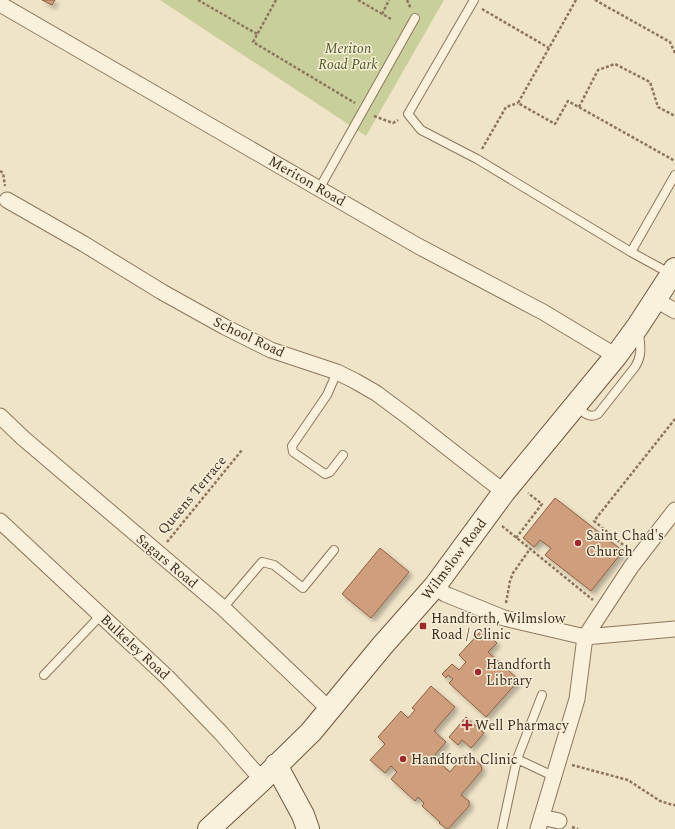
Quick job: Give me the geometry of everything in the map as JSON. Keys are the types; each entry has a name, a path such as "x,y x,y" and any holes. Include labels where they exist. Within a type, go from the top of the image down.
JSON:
{"main road":[{"name":"Wilmslow Road","path":"209,829 311,732 434,586 509,487 616,356 656,300 673,272"},
{"path":"269,773 303,816 308,829"}],"street":[{"name":"Meriton Road","path":"0,4 418,246 543,312 616,356"},
{"name":"School Road","path":"7,200 225,328 271,350 337,372 356,381 376,393 509,487"},
{"path":"656,300 675,311"},
{"name":"Sagars Road","path":"0,416 23,438 223,608 330,710"},
{"path":"558,821 540,823 577,699 585,637 638,557 675,510"},
{"name":"Bulkeley Road","path":"0,521 168,678 222,733 269,773"},
{"path":"434,586 445,594 504,618 585,637 675,629"}],"lane":[{"path":"473,2 408,114 421,130 477,159 631,252 673,272"},
{"path":"319,188 415,18"},
{"path":"631,252 675,175"},
{"path":"575,405 588,416 598,414 640,359 641,352 638,326"},
{"path":"337,372 327,395 292,446 293,452 325,474 330,472 343,455"},
{"path":"223,608 262,562 274,565 303,588 334,550"},
{"path":"44,675 101,615"},
{"path":"502,829 517,759 542,695"},
{"path":"517,759 553,776"}],"path":[{"path":"198,0 257,34"},
{"path":"276,0 253,42 365,108 370,114 377,118 393,123 408,114"},
{"path":"358,0 391,19"},
{"path":"382,14 389,0"},
{"path":"477,159 506,107 518,103 576,0"},
{"path":"595,0 670,42 675,53"},
{"path":"473,2 549,48"},
{"path":"579,106 598,70 615,64 650,82 658,107 675,116"},
{"path":"518,103 555,124 568,100 675,161"},
{"path":"638,557 594,521 675,419"},
{"name":"Queens Terrace","path":"158,553 242,450"},
{"path":"509,487 542,504 516,538"},
{"path":"487,515 603,608"},
{"path":"504,618 510,581 513,573 530,550"},
{"path":"558,762 628,780 660,800 673,806 675,805"}],"green space":[{"name":"Meriton Road Park","path":"160,0 444,0 366,136"}],"building":[{"path":"42,0 55,0 52,5"},
{"name":"Saint Chad's Church","path":"555,498 623,551 591,591 545,555 551,548 540,540 534,547 523,538"},
{"path":"380,548 409,572 371,618 342,594"},
{"name":"Handforth Library","path":"482,630 497,643 488,652 519,680 486,717 449,683 453,679 448,675 446,678 442,674 452,664 459,670 466,662 459,655"},
{"name":"Handforth Clinic","path":"431,686 455,707 434,731 446,742 433,757 450,772 464,755 468,754 481,765 482,770 461,795 469,801 469,806 448,829 439,823 440,822 422,806 424,803 418,797 415,801 391,779 397,772 391,766 385,773 370,760 385,744 378,737 401,711 408,718 415,710 412,708"},
{"name":"Well Pharmacy","path":"466,717 484,733 471,748 462,740 458,745 449,737"}],"place":[{"name":"Saint Chad's Church","path":"578,543"},
{"name":"Handforth, Wilmslow Road / Clinic","path":"423,626"},
{"name":"Handforth Library","path":"478,672"},
{"name":"Well Pharmacy","path":"467,725"},
{"name":"Handforth Clinic","path":"403,759"}]}
